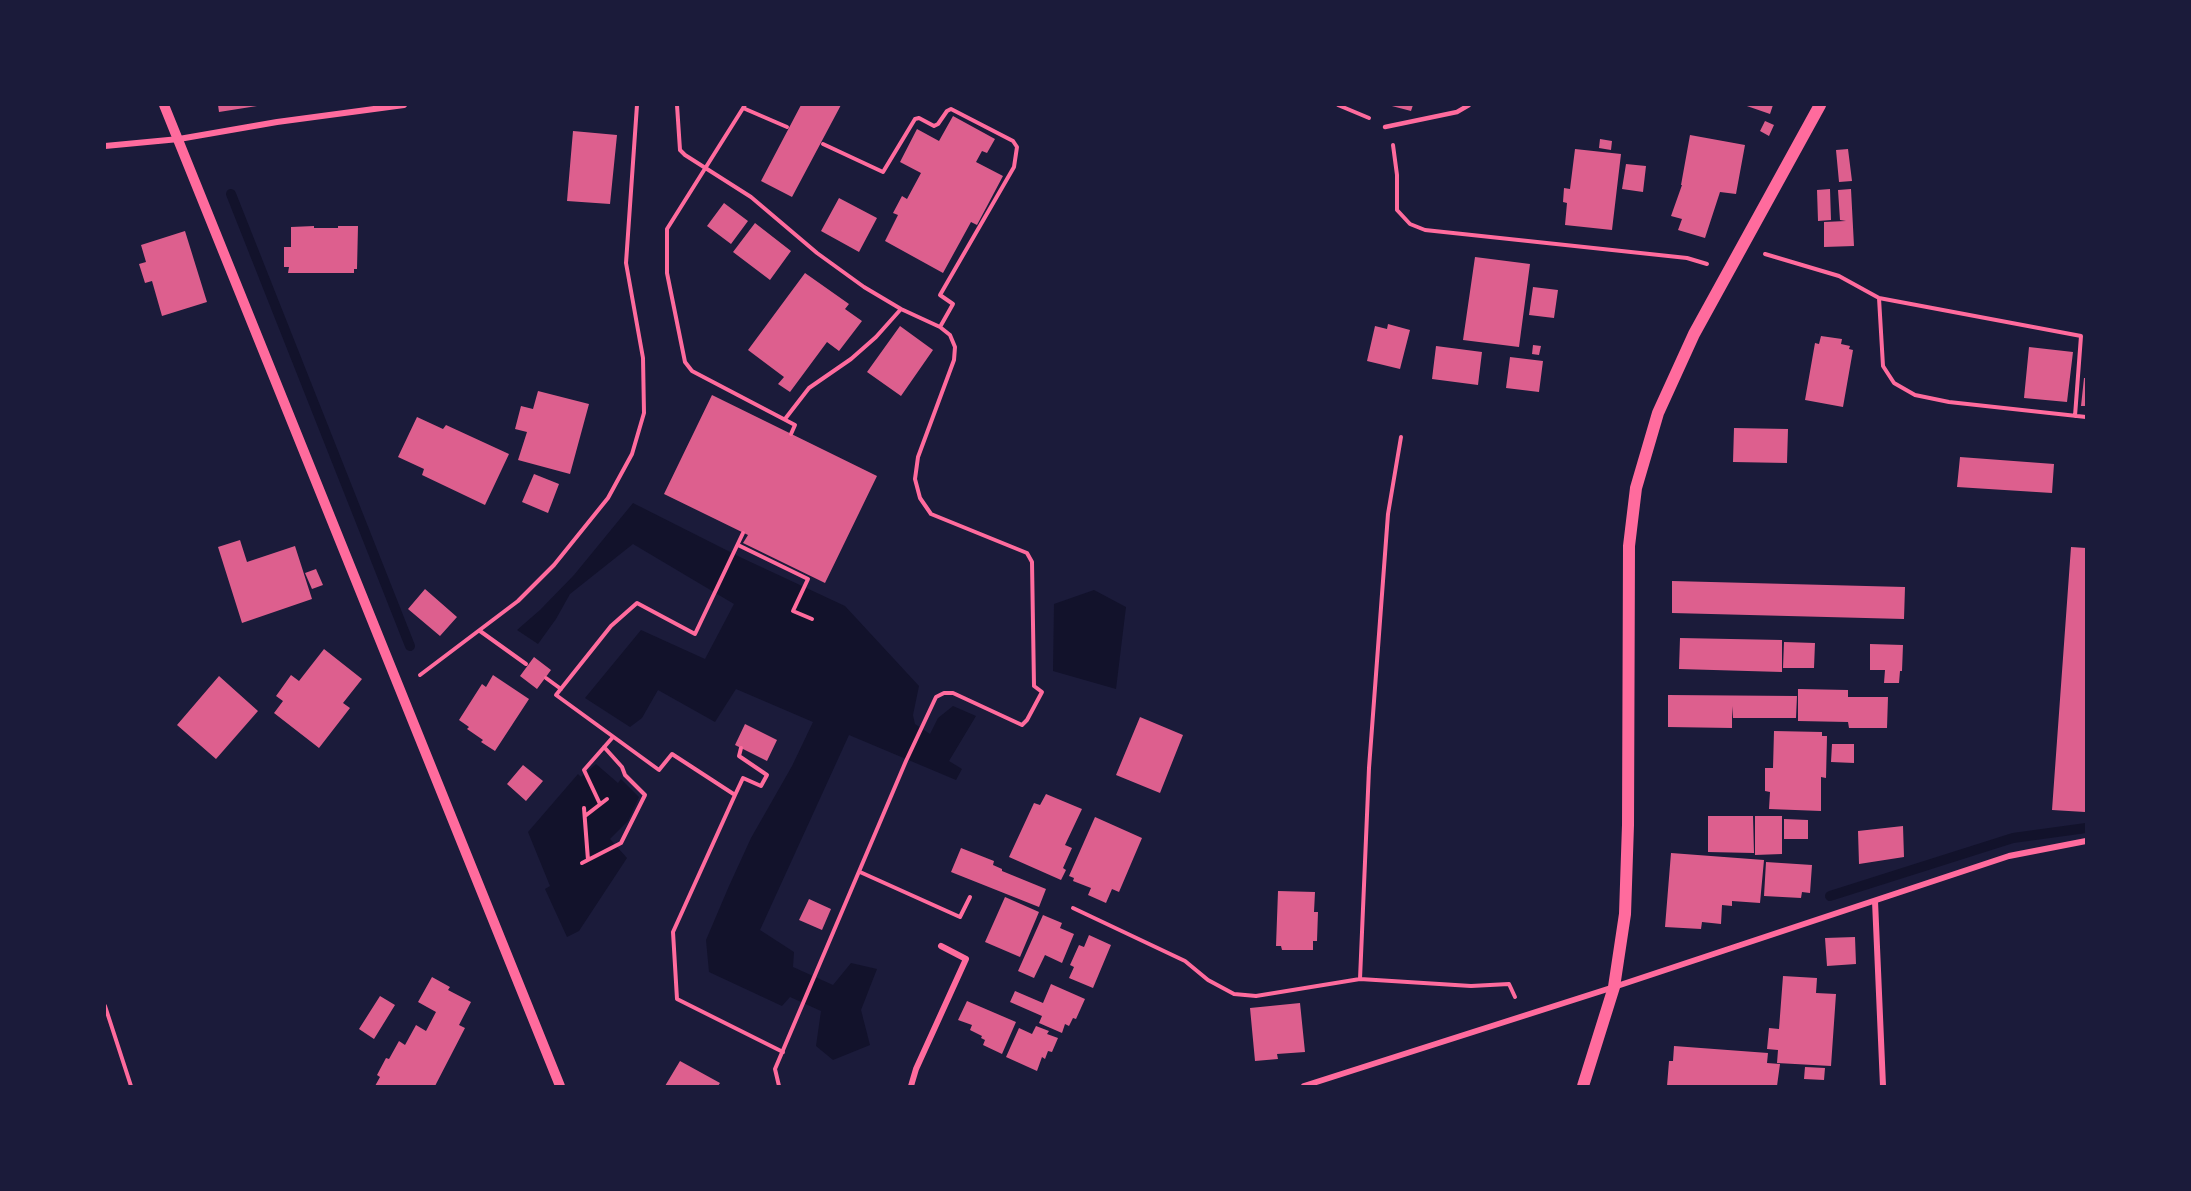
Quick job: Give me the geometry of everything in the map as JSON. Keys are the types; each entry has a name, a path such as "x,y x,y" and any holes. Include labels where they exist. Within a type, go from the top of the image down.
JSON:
{"main road":[{"path":"1583,1086 1614,987 1625,915 1628,825 1629,546 1636,488 1658,413 1694,334 1820,105"}],"street":[{"path":"164,105 560,1086"},
{"path":"105,146 179,139 277,122 404,105"},
{"path":"1304,1086 1614,987 2009,856 2086,841"},
{"path":"1875,901 1883,1086"},
{"path":"911,1086 916,1069 966,959 941,946"}],"lane":[{"path":"1385,127 1457,112 1469,105"}],"path":[{"path":"400,689 518,601 554,565 608,498 632,454 644,414 643,357 626,263 637,105"},
{"path":"677,105 680,150 685,156 751,197 826,260 864,286 901,309 940,327 950,335 955,346 954,360 918,457 915,479 920,498 931,514 1027,553 1032,562 1034,686 1042,692 1022,725 953,693 945,693 936,697 775,1069 779,1086"},
{"path":"1338,105 1385,127 1393,144 1398,210 1410,224 1425,230 1687,258 1728,270"},
{"path":"787,128 744,106 667,229 667,273 685,362 692,371 795,425 791,434"},
{"path":"823,144 883,172 915,119 919,118 934,126 951,109 1013,141 1017,147 1014,166 940,295 953,304 940,327"},
{"path":"1741,247 1839,276 1879,298 2081,336 2075,416"},
{"path":"1879,298 1882,366 1894,383 1915,395 1949,402 2086,417"},
{"path":"784,419 809,388 851,359 876,337 901,309"},
{"path":"1360,979 1369,768 1388,514 1401,437"},
{"path":"735,795 672,754 658,770 556,696 611,626 637,603 695,634 743,533"},
{"path":"738,545 808,579 793,611 812,619"},
{"path":"480,631 526,664"},
{"path":"546,678 561,689"},
{"path":"600,804 584,770 613,737"},
{"path":"582,863 621,843 645,795 625,775 622,767 604,747"},
{"path":"741,748 739,756 767,775 761,786 743,778 673,932 677,999 783,1052"},
{"path":"585,816 607,799"},
{"path":"584,808 588,860"},
{"path":"860,872 960,917 970,897"},
{"path":"1073,908 1185,961 1209,980 1234,994 1256,996 1360,979 1471,986 1509,984 1523,1015"},
{"path":"105,1006 131,1086"}],"shaded area":[{"path":"633,503 742,558 845,606 919,686 913,715 915,724 930,734 938,718 953,706 976,716 949,761 962,769 956,780 849,735 760,930 794,952 793,967 833,985 851,963 877,969 861,1010 870,1045 833,1060 816,1046 821,1011 790,997 782,1006 709,972 706,940 751,838 792,766 813,722 736,689 715,722 658,690 642,718 630,727 585,698 641,630 705,659 734,604 633,544 570,594 538,644 517,630 574,575"},
{"path":"1094,590 1126,607 1116,689 1053,671 1054,604"},
{"path":"596,764 618,783 621,779 639,797 628,821 610,839 627,858 579,931 567,937 545,889 550,886 528,832 578,774 581,777"}],"building":[{"path":"218,105 257,105 257,106 219,112"},
{"path":"801,105 841,105 792,197 761,181"},
{"path":"1388,105 1413,105 1411,111"},
{"path":"1744,105 1773,105 1770,114"},
{"path":"953,116 995,139 987,153 982,151 976,162 1003,176 977,225 971,222 943,273 885,241 898,215 893,213 902,196 907,199 921,173 900,162 917,129 939,141"},
{"path":"1765,121 1774,125 1769,136 1760,131"},
{"path":"573,131 617,135 610,204 567,201"},
{"path":"1690,135 1745,145 1736,194 1720,192 1705,238 1678,230 1682,219 1671,216 1682,185"},
{"path":"1600,139 1612,141 1611,150 1599,148"},
{"path":"1575,149 1621,154 1612,230 1565,225 1567,203 1563,202 1564,188 1570,189"},
{"path":"1848,149 1852,181 1839,182 1836,150"},
{"path":"1626,164 1646,166 1643,192 1622,189"},
{"path":"1830,189 1831,220 1818,221 1817,190"},
{"path":"1851,189 1854,246 1824,247 1824,222 1846,221 1840,220 1838,190"},
{"path":"839,198 877,218 859,252 821,231"},
{"path":"724,203 748,221 731,244 707,226"},
{"path":"755,223 791,251 770,280 733,252"},
{"path":"314,226 314,228 338,228 338,226 358,226 357,269 354,269 354,273 288,273 289,267 284,267 284,247 291,247 291,227"},
{"path":"185,231 207,302 162,316 152,281 145,283 139,264 146,262 141,245"},
{"path":"1475,257 1530,264 1519,347 1463,340"},
{"path":"805,273 849,304 845,309 862,321 839,351 827,342 790,392 778,384 784,377 748,350"},
{"path":"1533,287 1558,290 1554,318 1529,315"},
{"path":"1388,324 1410,330 1400,369 1367,361 1375,326 1387,329"},
{"path":"900,326 933,350 901,396 867,372"},
{"path":"1821,336 1842,339 1841,344 1850,346 1849,349 1853,350 1843,407 1805,400 1815,343 1819,344"},
{"path":"1533,345 1541,346 1539,355 1532,354"},
{"path":"1436,346 1482,352 1478,385 1432,379"},
{"path":"2029,347 2073,352 2067,402 2024,398"},
{"path":"1510,357 1543,361 1539,392 1506,388"},
{"path":"2084,378 2086,378 2086,406 2081,406"},
{"path":"538,391 589,404 570,474 518,460 527,432 515,429 521,406 533,409"},
{"path":"712,395 877,476 825,583 743,543 748,535 664,494"},
{"path":"417,417 443,429 446,425 509,454 485,505 422,475 424,469 398,457"},
{"path":"1734,428 1788,429 1787,463 1733,462"},
{"path":"1960,457 2054,464 2052,493 1957,487"},
{"path":"534,474 559,484 548,513 522,502"},
{"path":"240,540 247,562 295,546 312,599 242,623 218,547"},
{"path":"2071,547 2086,548 2085,812 2052,810"},
{"path":"316,569 323,585 312,589 305,573"},
{"path":"1672,581 1905,587 1904,619 1672,613"},
{"path":"425,589 457,617 440,636 408,609"},
{"path":"1680,638 1782,640 1782,672 1679,669"},
{"path":"1784,642 1815,643 1814,668 1783,668"},
{"path":"1870,644 1903,645 1899,683 1884,683 1885,670 1870,670"},
{"path":"324,649 362,679 343,703 350,708 319,748 274,713 283,701 276,696 291,675 299,681"},
{"path":"534,657 551,670 537,689 520,676"},
{"path":"493,675 529,699 495,751 481,742 483,740 459,720 482,684 486,687"},
{"path":"219,676 258,711 216,759 177,725"},
{"path":"1798,689 1848,690 1848,697 1888,697 1887,728 1849,728 1848,722 1798,721"},
{"path":"1668,695 1797,696 1796,718 1733,718 1732,706 1732,728 1668,727"},
{"path":"1140,717 1183,735 1160,793 1116,775"},
{"path":"745,724 777,740 767,761 735,745"},
{"path":"1774,731 1822,732 1822,736 1827,736 1826,778 1821,777 1821,811 1769,809 1770,792 1765,791 1765,768 1773,768"},
{"path":"1832,744 1854,744 1854,763 1831,762"},
{"path":"523,765 543,781 526,801 507,784"},
{"path":"1046,794 1082,809 1065,845 1072,848 1063,868 1066,870 1061,880 1009,857 1034,803 1040,805"},
{"path":"1708,816 1753,816 1754,853 1708,852"},
{"path":"1755,816 1782,816 1782,854 1755,855"},
{"path":"1095,817 1142,838 1119,892 1112,889 1106,903 1088,895 1091,888 1073,881 1074,878 1069,876"},
{"path":"1784,819 1808,820 1808,839 1784,839"},
{"path":"1903,826 1904,857 1859,864 1858,831"},
{"path":"961,848 994,861 993,865 1002,871 1046,889 1039,907 951,872"},
{"path":"1671,853 1764,860 1760,903 1732,901 1732,906 1722,905 1721,924 1702,922 1701,929 1665,927"},
{"path":"1766,862 1812,865 1810,893 1802,892 1801,898 1764,896"},
{"path":"1278,891 1315,892 1314,912 1318,912 1317,941 1313,941 1313,950 1282,950 1281,946 1276,946"},
{"path":"1005,897 1039,912 1020,957 985,942"},
{"path":"809,899 831,909 822,930 799,920"},
{"path":"1043,915 1062,923 1060,928 1074,934 1062,963 1045,955 1034,978 1018,971"},
{"path":"1089,935 1111,945 1093,988 1069,978 1074,967 1070,965 1079,945 1084,947"},
{"path":"1855,937 1856,964 1827,966 1825,938"},
{"path":"1783,976 1817,978 1816,993 1836,994 1831,1066 1777,1063 1778,1050 1767,1049 1769,1028 1779,1029"},
{"path":"432,977 450,987 448,990 471,1002 459,1025 465,1028 435,1086 375,1086 380,1077 377,1075 386,1058 389,1059 399,1041 405,1045 416,1025 426,1031 436,1012 418,1002"},
{"path":"1051,984 1085,999 1076,1019 1073,1018 1069,1026 1065,1024 1062,1033 1039,1023 1042,1016 1010,1002 1015,991 1043,1003"},
{"path":"380,996 395,1005 374,1039 359,1029"},
{"path":"967,1001 1016,1022 1002,1054 983,1045 985,1040 981,1038 982,1036 970,1030 972,1025 958,1020"},
{"path":"1300,1003 1305,1052 1277,1054 1278,1059 1255,1061 1250,1008"},
{"path":"1036,1026 1049,1031 1047,1034 1058,1038 1052,1052 1048,1051 1045,1059 1042,1057 1037,1071 1006,1057 1019,1028 1032,1034"},
{"path":"1674,1046 1768,1053 1767,1063 1780,1064 1777,1086 1667,1086 1669,1061 1673,1061"},
{"path":"680,1061 720,1083 718,1086 665,1086"},
{"path":"1805,1067 1825,1068 1824,1080 1804,1079"}],"waterway":[{"path":"231,194 410,646"},
{"path":"1830,896 2013,838 2086,828"}]}
